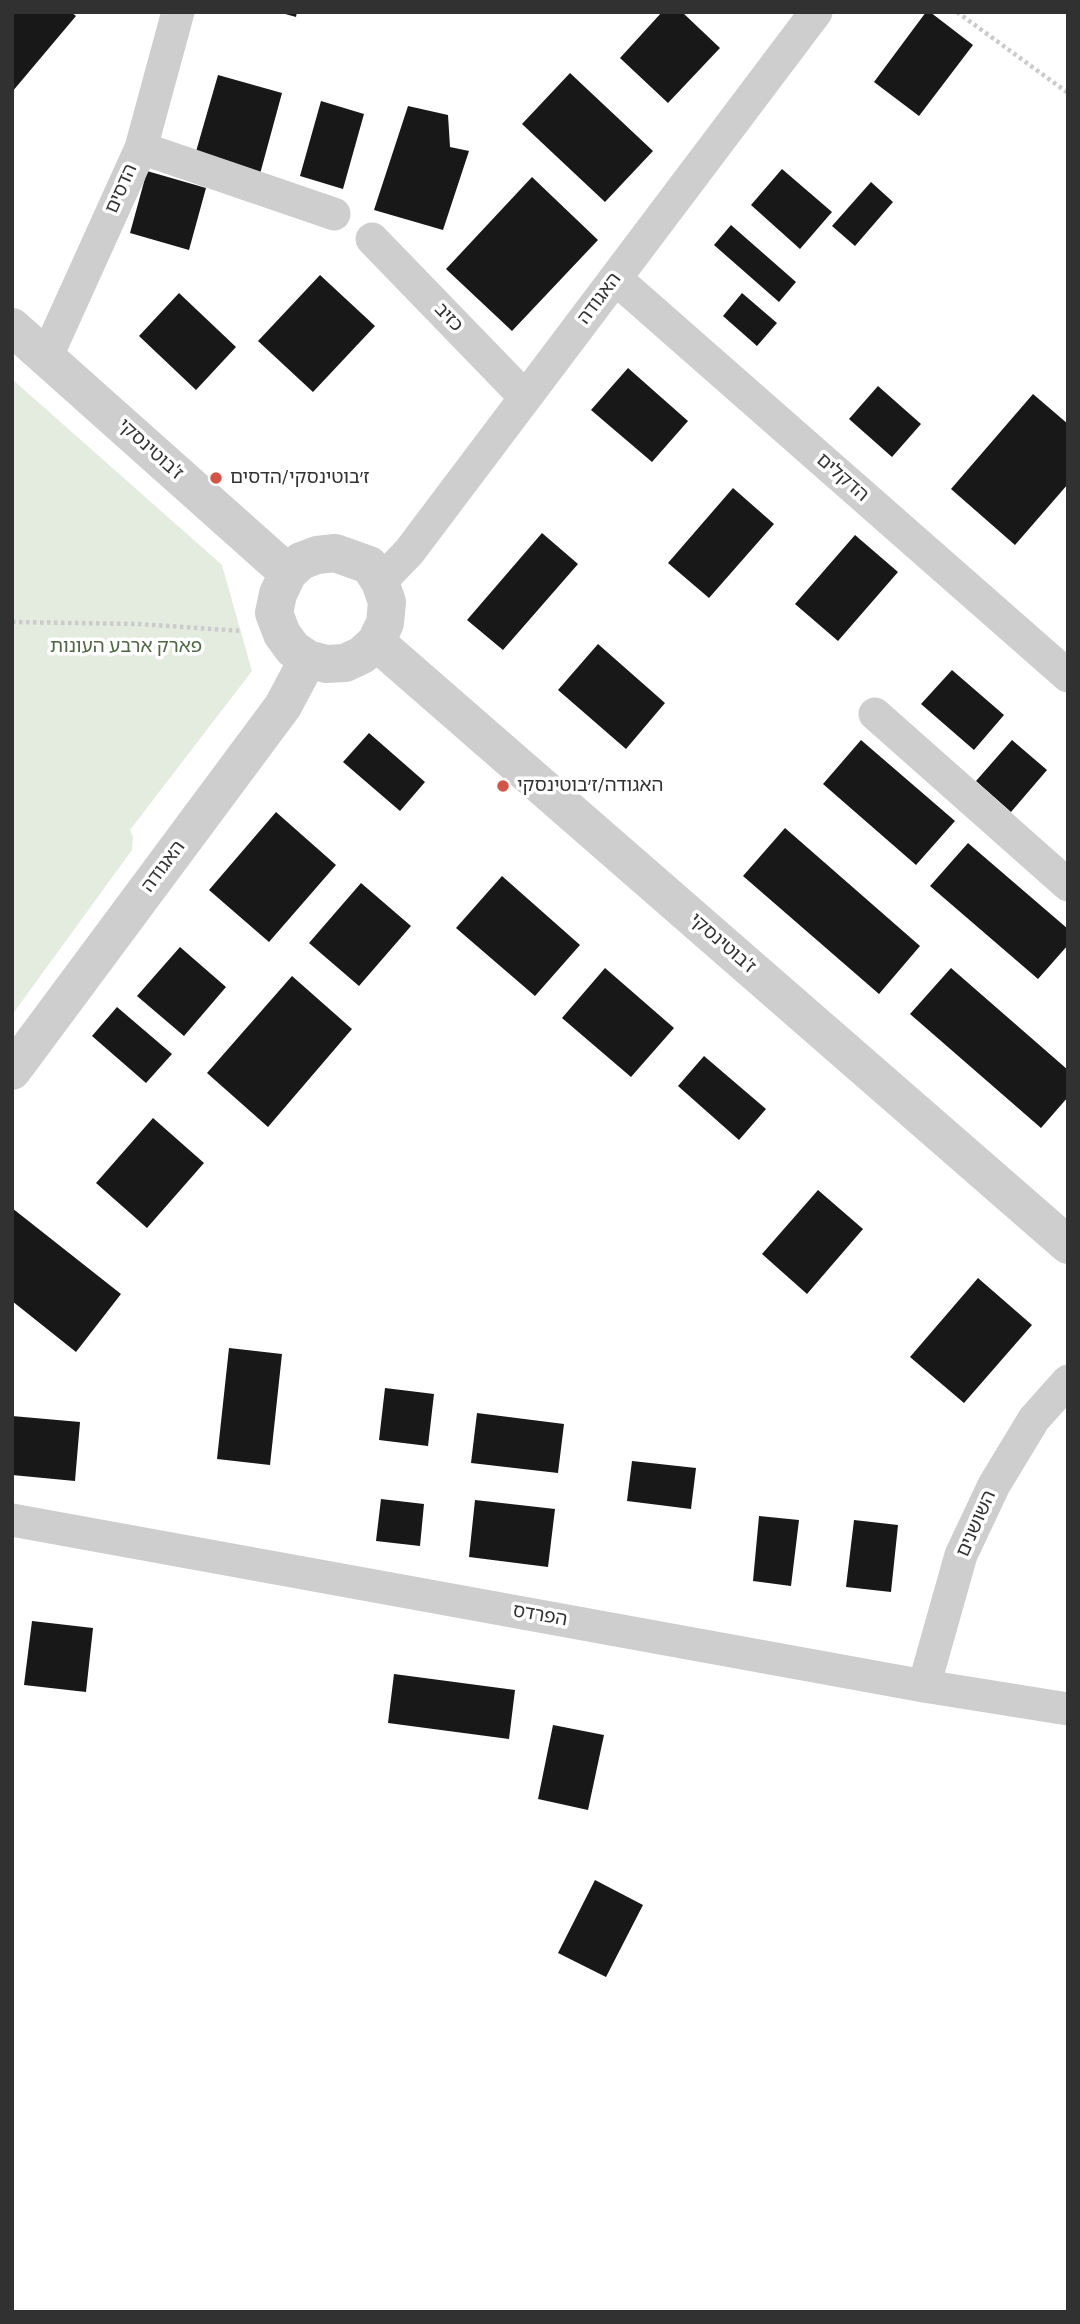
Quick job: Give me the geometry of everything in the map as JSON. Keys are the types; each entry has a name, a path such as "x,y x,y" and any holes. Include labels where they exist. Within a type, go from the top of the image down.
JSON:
{"street":[{"name":"הדסים","path":"46,358 141,148 178,12"},
{"name":"האגודה","path":"380,582 409,552 816,12"},
{"path":"141,148 334,214"},
{"name":"כזיב","path":"372,239 525,397"},
{"name":"הדקלים","path":"616,279 1068,677"},
{"name":"ז'בוטינסקי","path":"12,327 288,573"},
{"path":"335,553 369,565 380,582 387,602 385,623 376,642 362,656 345,663 326,664 295,647 274,613 278,594 288,573 301,561 317,555 335,553"},
{"name":"ז'בוטינסקי","path":"376,642 1068,1245"},
{"name":"האגודה","path":"12,1071 283,706 295,647"},
{"path":"875,713 1068,886"},
{"name":"השושנים","path":"924,1686 961,1555 994,1485 1034,1419 1068,1381"},
{"name":"הפרדס","path":"12,1520 924,1686 1068,1709"}],"path":[{"path":"957,12 1068,93"},
{"path":"12,622 139,624 295,647"}],"green space":[{"name":"פארק ארבע העונות","path":"12,379 222,565 252,671 130,830 133,837 132,850 12,1015"}],"building":[{"path":"12,12 71,12 76,16 12,92"},
{"path":"278,12 297,12 296,17"},
{"path":"662,12 682,12 720,48 668,103 620,58"},
{"path":"926,12 930,12 973,45 919,116 874,82"},
{"path":"570,73 653,151 605,202 522,124"},
{"path":"218,75 282,93 260,174 195,155"},
{"path":"321,101 364,114 343,189 300,176"},
{"path":"408,106 448,115 450,147 469,151 443,230 374,210"},
{"path":"782,169 832,212 800,249 751,205"},
{"path":"147,171 206,188 189,250 130,233"},
{"path":"532,177 598,240 512,331 446,269"},
{"path":"871,182 893,202 855,246 832,226"},
{"path":"731,225 796,282 779,302 714,245"},
{"path":"320,275 375,326 313,392 258,341"},
{"path":"179,293 236,347 196,390 139,336"},
{"path":"742,293 777,323 757,346 723,316"},
{"path":"628,368 688,421 652,462 591,410"},
{"path":"878,386 921,424 892,457 849,419"},
{"path":"1033,394 1068,424 1068,484 1015,545 951,489"},
{"path":"733,488 774,524 709,598 668,563"},
{"path":"542,533 578,564 503,650 467,620"},
{"path":"855,535 898,572 838,641 795,604"},
{"path":"598,644 665,703 626,749 558,690"},
{"path":"952,670 1004,715 974,750 921,704"},
{"path":"369,733 425,782 400,811 343,762"},
{"path":"861,740 955,821 916,865 823,784"},
{"path":"1012,740 1047,770 1011,812 976,781"},
{"path":"276,812 336,865 269,942 209,890"},
{"path":"785,828 920,946 879,994 743,876"},
{"path":"968,843 1068,929 1068,945 1038,979 930,886"},
{"path":"502,876 580,945 535,996 456,928"},
{"path":"361,883 411,926 359,986 309,943"},
{"path":"180,947 226,987 184,1036 137,996"},
{"path":"605,968 674,1028 631,1077 562,1018"},
{"path":"951,968 1068,1070 1068,1097 1041,1128 910,1014"},
{"path":"292,976 352,1029 268,1127 207,1073"},
{"path":"117,1007 172,1054 146,1083 92,1036"},
{"path":"704,1056 766,1109 739,1140 678,1086"},
{"path":"153,1118 204,1163 147,1228 96,1183"},
{"path":"818,1190 863,1229 807,1294 762,1254"},
{"path":"12,1208 121,1294 76,1352 12,1301"},
{"path":"978,1278 1032,1325 964,1403 910,1357"},
{"path":"229,1348 282,1354 270,1465 217,1459"},
{"path":"385,1388 434,1394 428,1446 379,1440"},
{"path":"477,1413 564,1424 558,1473 471,1463"},
{"path":"12,1416 80,1422 75,1481 12,1475"},
{"path":"632,1461 696,1468 691,1509 627,1501"},
{"path":"381,1499 424,1504 420,1546 376,1541"},
{"path":"475,1500 555,1509 548,1567 469,1557"},
{"path":"759,1516 799,1520 791,1586 753,1581"},
{"path":"854,1520 898,1525 891,1592 846,1587"},
{"path":"32,1621 93,1628 86,1692 24,1685"},
{"path":"394,1674 515,1690 509,1739 388,1723"},
{"path":"553,1725 604,1735 588,1810 538,1799"},
{"path":"595,1880 643,1905 606,1977 558,1953"}],"place":[{"name":"ז׳בוטינסקי/הדסים","path":"216,478"},
{"name":"האגודה/ז׳בוטינסקי","path":"503,786"}]}
